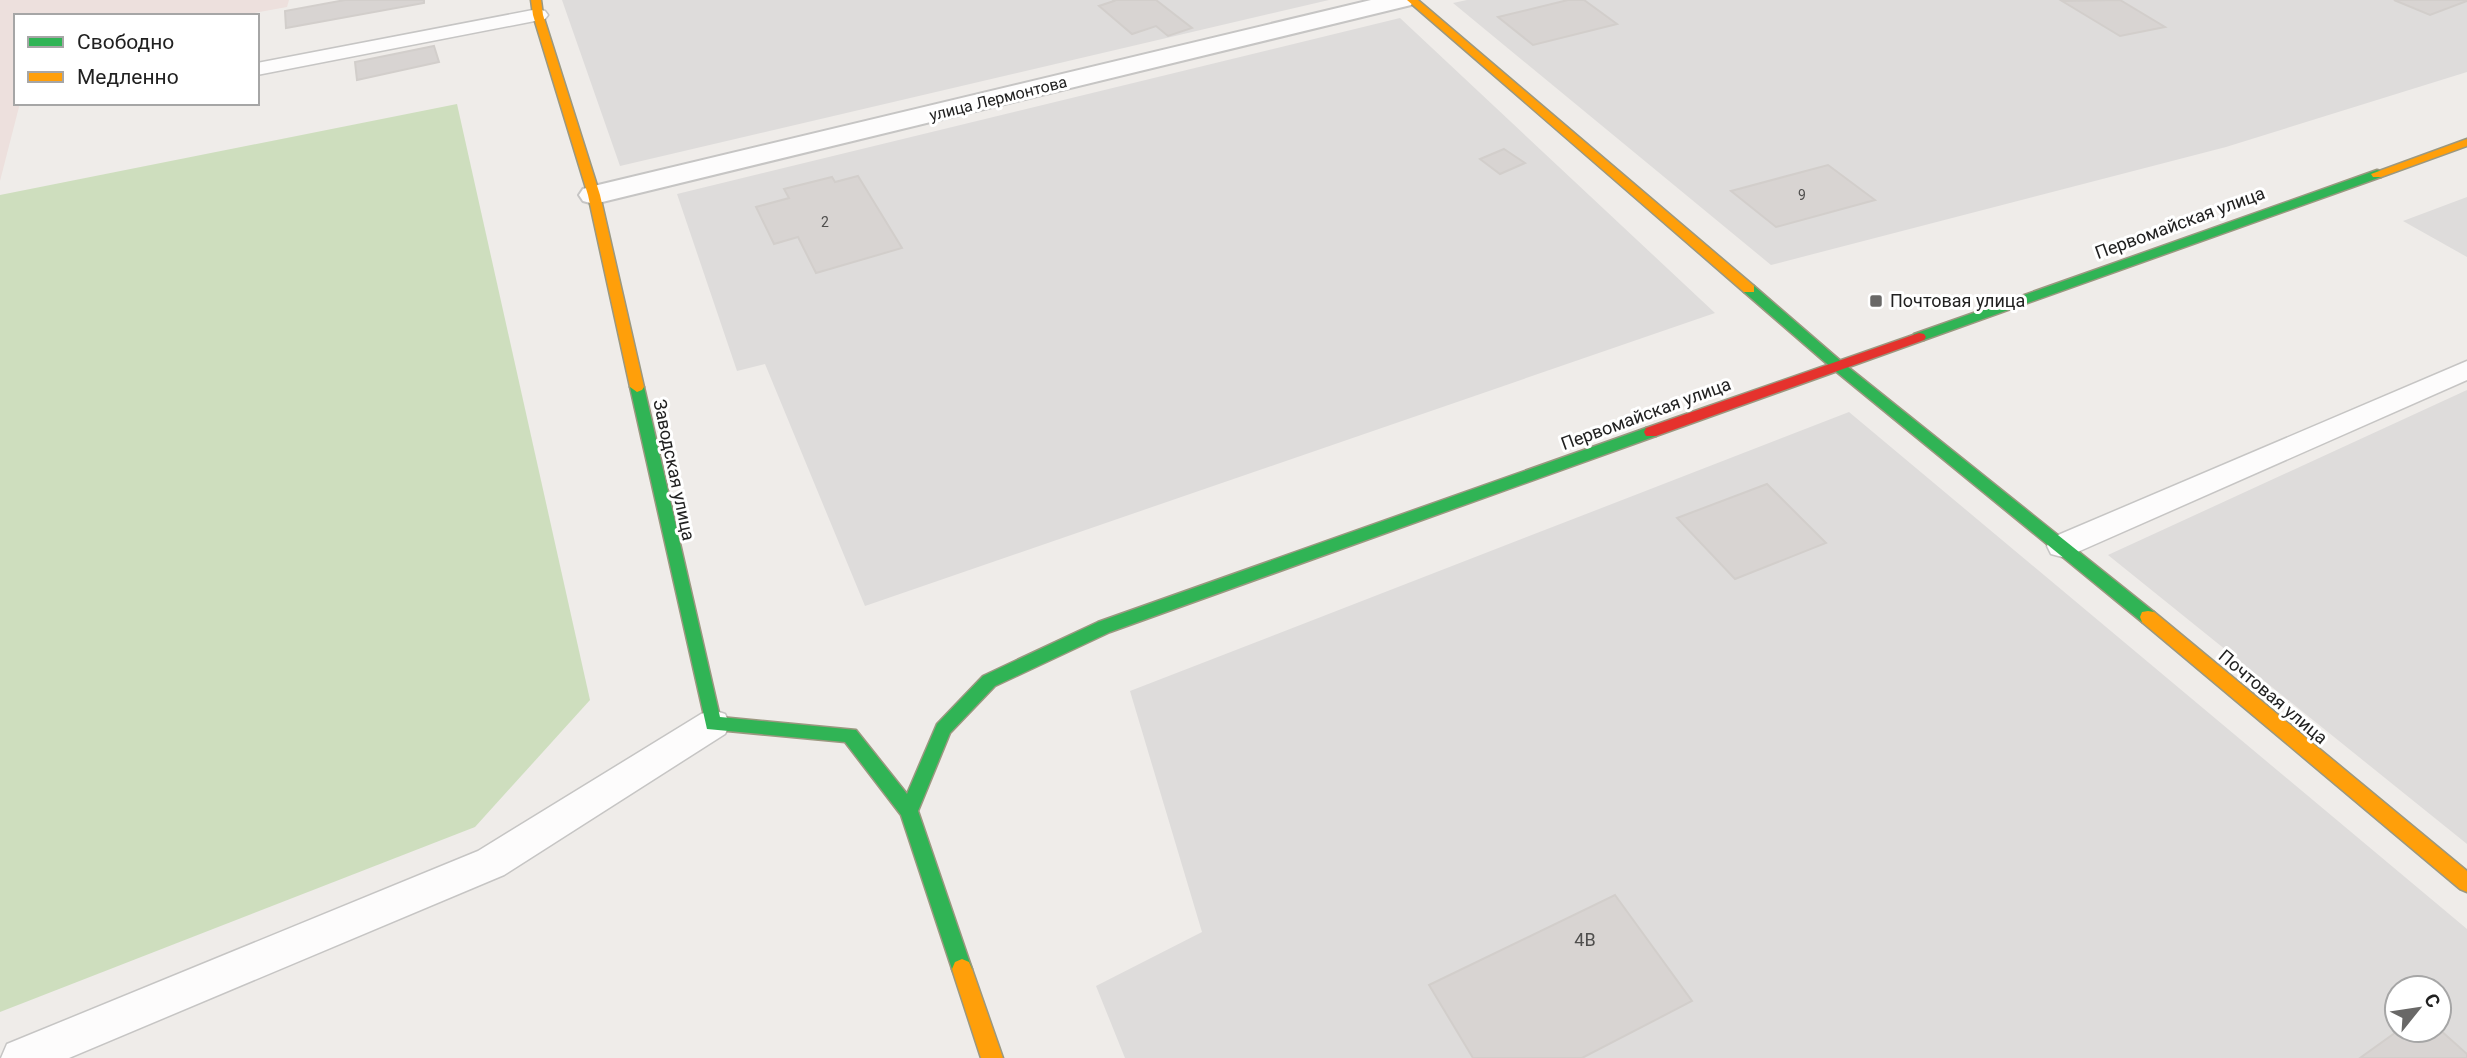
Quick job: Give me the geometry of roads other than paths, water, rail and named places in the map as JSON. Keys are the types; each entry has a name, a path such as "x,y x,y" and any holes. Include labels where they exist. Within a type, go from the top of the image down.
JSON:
{"street":[{"name":"улица Лермонтова","path":"594,195 1402,0"},
{"name":"Почтовая улица","path":"1412,0 1838,366 2062,546 2467,883"},
{"name":"Заводская улица","path":"537,7 594,195 713,724"},
{"name":"Первомайская улица","path":"909,811 943,729 989,681 1104,627 2467,142"},
{"path":"713,724 850,735 909,811 992,1058"}],"lane":[{"path":"259,69 537,7"},
{"path":"2062,546 2467,370"},
{"path":"22,1058 491,863 713,724"}],"place":[{"name":"Почтовая улица","path":"1876,301"}]}
